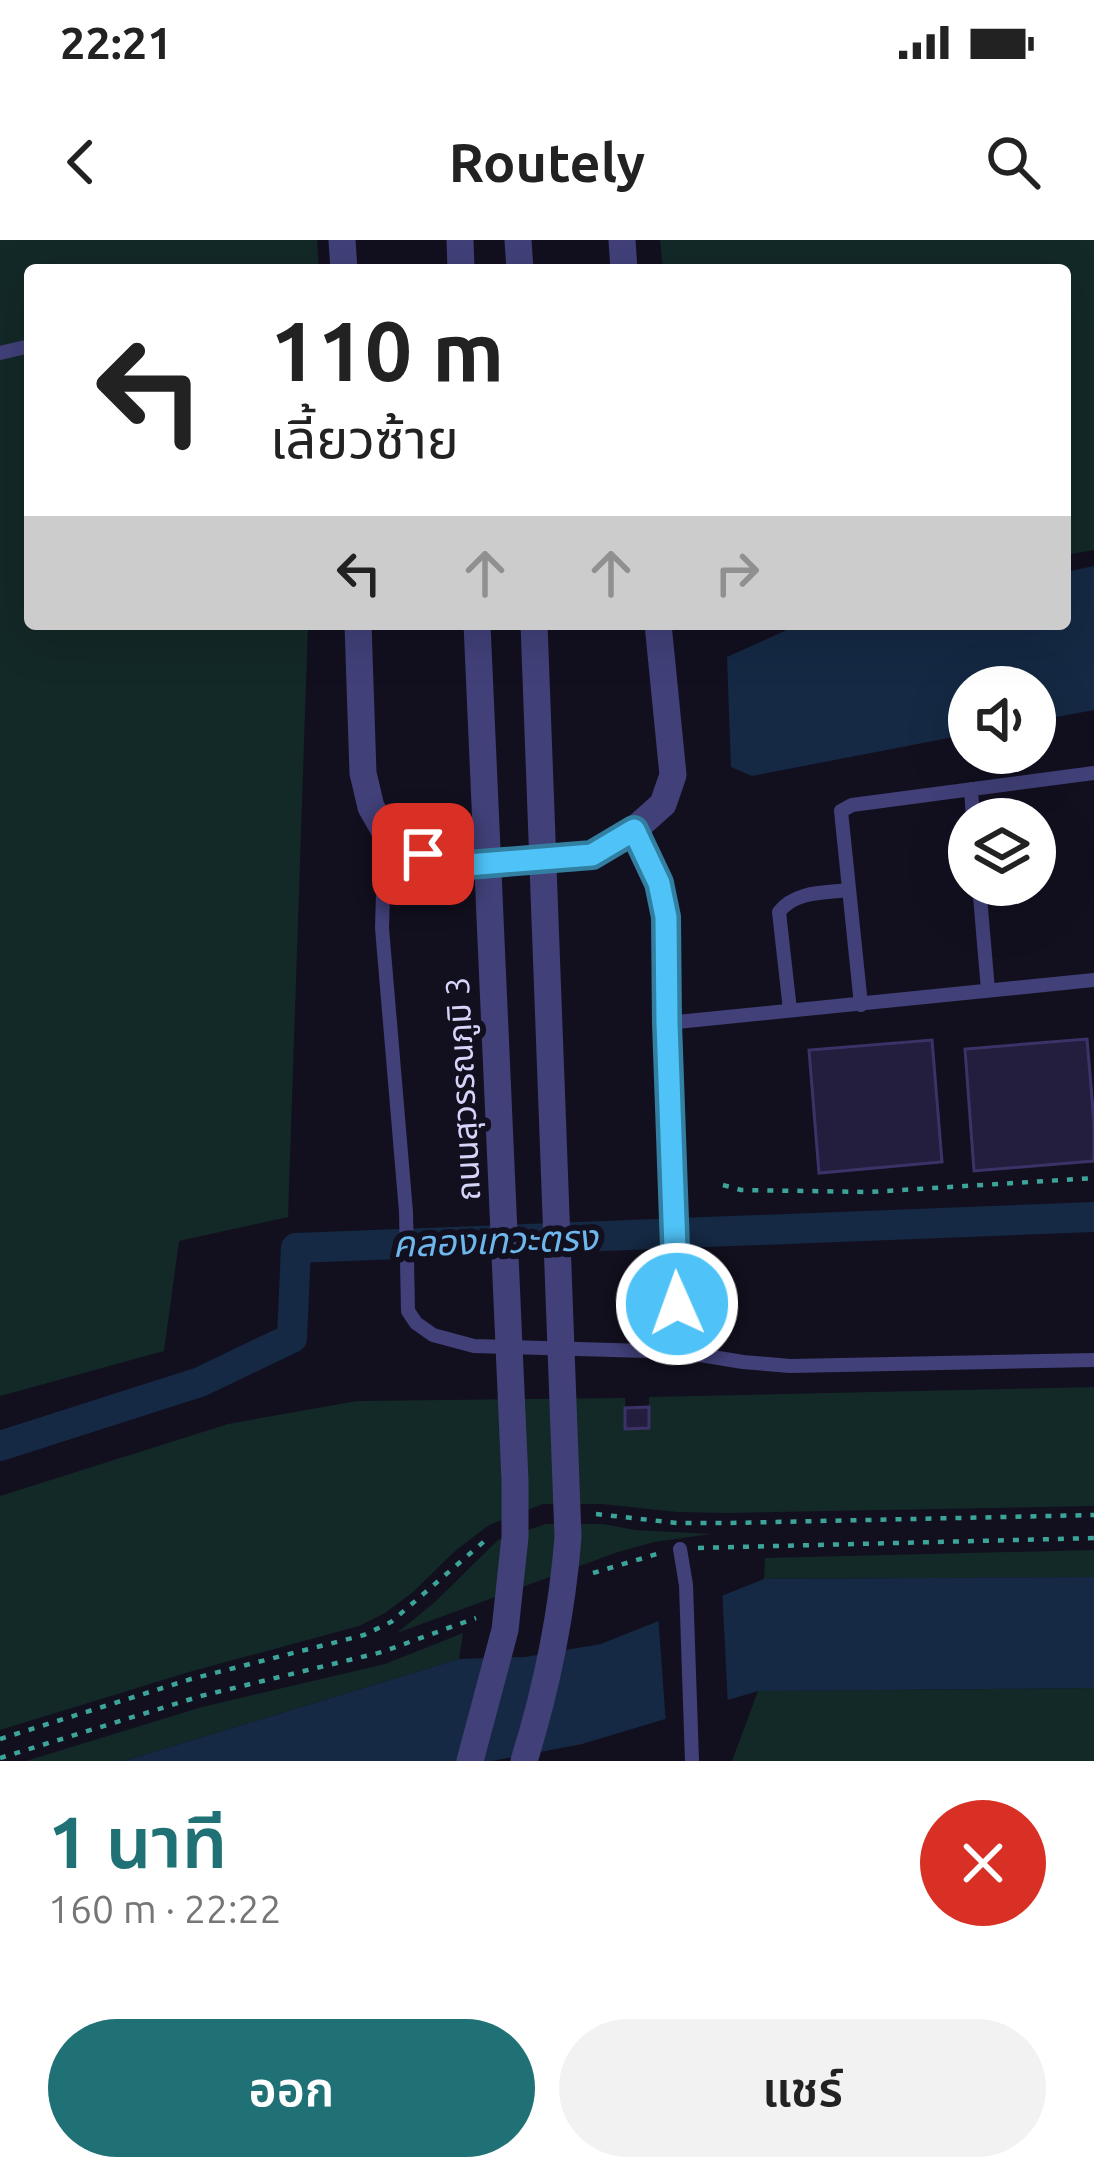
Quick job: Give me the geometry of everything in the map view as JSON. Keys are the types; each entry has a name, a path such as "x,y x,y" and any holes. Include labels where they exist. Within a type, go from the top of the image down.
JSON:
{"street":[{"path":"358,630 364,773 371,806 391,842 455,866 592,855 634,830 662,804 673,775 659,630"},
{"name":"ถนนสุวรรณภูมิ 3","path":"470,1761 505,1630 515,1538 477,630"},
{"path":"524,1761 554,1651 568,1537 534,630"}],"lane":[{"path":"861,1005 841,811 1094,773"},
{"path":"971,789 972,798"},
{"path":"634,830 659,883 666,917 682,1352"},
{"path":"391,842 382,928 406,1212 408,1310 416,1323 433,1334 474,1346 682,1352 790,1366 1094,1360"},
{"path":"790,1010 779,912 799,896 849,890"},
{"path":"981,906 988,990"},
{"path":"667,1023 1094,980"},
{"path":"680,1549 686,1585 692,1761"}],"path":[{"path":"723,1185 742,1190 870,1192 1094,1178"}],"green space":[{"path":"0,240 317,240 319,264 24,264 24,630 308,630 288,1217 179,1241 164,1351 0,1396"},
{"path":"660,240 1094,240 1094,550 1071,554 1071,264 662,264"},
{"path":"1094,1387 1094,1506 729,1513 543,1504 489,1525 413,1592 359,1626 0,1730 0,1496 228,1424 357,1401 625,1398 626,1429 648,1428 649,1397"},
{"path":"546,1524 711,1534 618,1552 397,1633 498,1540"},
{"path":"1094,1550 1094,1577 764,1579 765,1558"},
{"path":"463,1633 459,1659 124,1761 26,1761 202,1707 385,1664"},
{"path":"1094,1688 1094,1761 732,1761 758,1691"}],"water":[{"path":"1094,566 1094,710 1056,717 1056,666 948,666 948,738 752,776 731,767 727,657 787,630 1071,630 1071,571"},
{"path":"1094,1577 1094,1688 758,1691 582,1744 492,1761 124,1761 459,1659 525,1657 601,1644 764,1579"}],"pier":[{"path":"722,1587 728,1707 666,1725 658,1614"}],"building":[{"path":"1087,1039 1094,1161 974,1171 965,1049"},
{"path":"932,1040 942,1162 819,1173 809,1050"},
{"path":"649,1407 649,1428 625,1429 625,1408"}],"waterway":[{"name":"คลองเทวะตรง","path":"0,1446 200,1382 292,1338 296,1248 1094,1217"}],"route":[{"path":"423,854 455,866 592,855 634,830 659,883 666,917 677,1304"}]}
